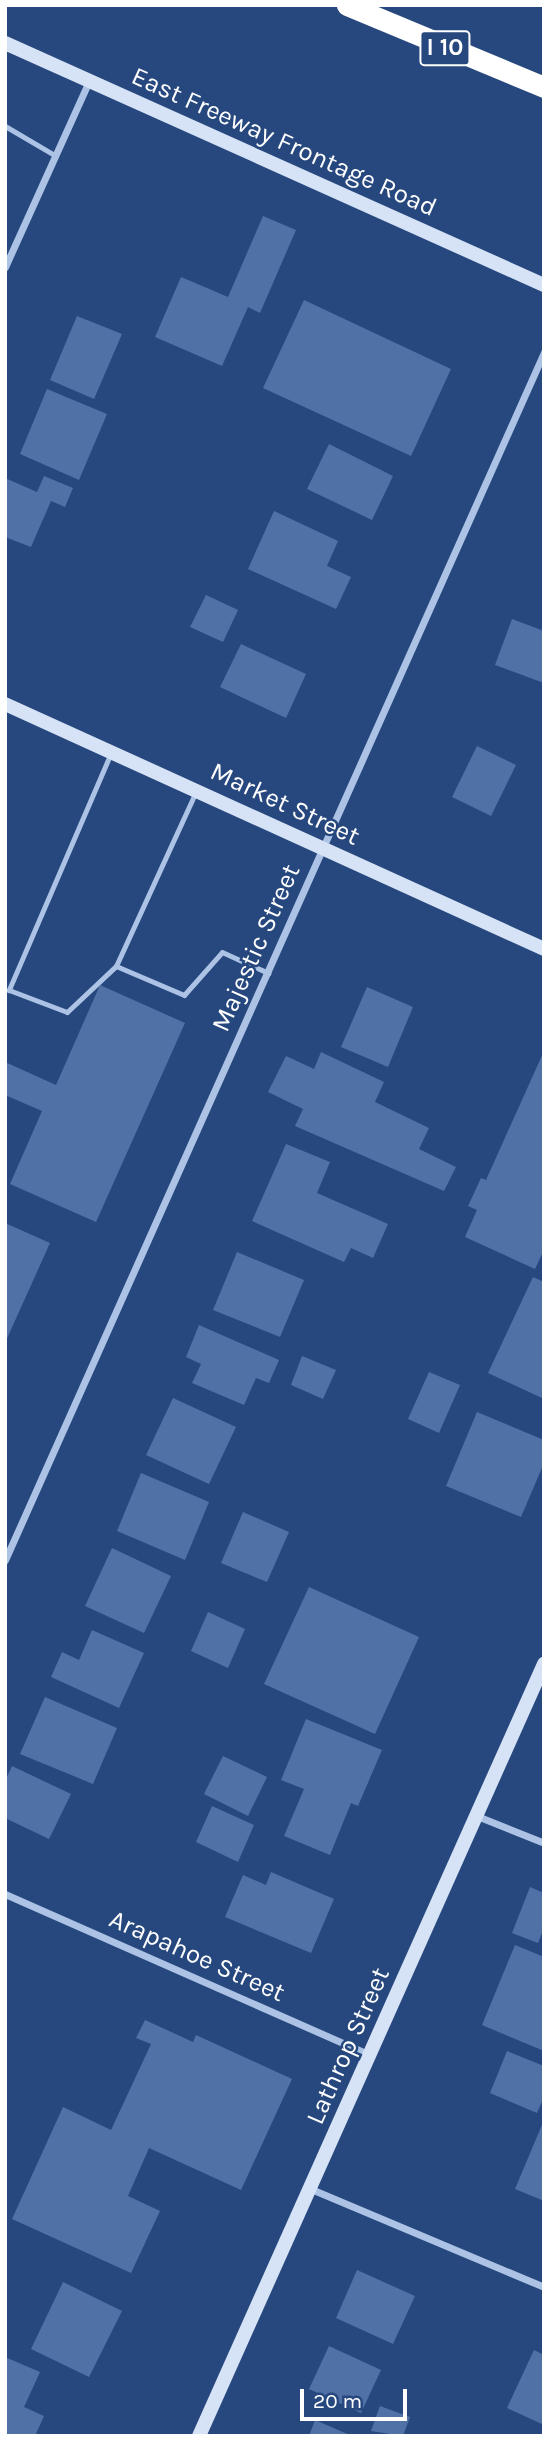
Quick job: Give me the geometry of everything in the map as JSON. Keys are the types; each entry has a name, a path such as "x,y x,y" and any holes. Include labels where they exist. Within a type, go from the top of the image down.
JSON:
{"highway":[{"name":"I 10","path":"347,5 544,87"}],"street":[{"name":"East Freeway Frontage Road","path":"5,43 544,285"},
{"path":"5,267 89,81"},
{"name":"Majestic Street","path":"5,1560 544,352"},
{"name":"Market Street","path":"5,704 544,949"},
{"name":"Lathrop Street","path":"199,2436 372,2056 542,1669"},
{"path":"477,1816 544,1843"},
{"name":"Arapahoe Street","path":"5,1894 372,2056"},
{"path":"311,2189 544,2287"}],"lane":[{"path":"5,126 56,156"},
{"path":"111,752 9,990 67,1012 116,965 196,790"},
{"path":"116,965 184,995 222,952 268,973"}],"building":[{"path":"263,216 296,230 260,313 248,307 222,366 155,337 181,277 228,297"},
{"path":"304,300 451,369 411,456 263,388"},
{"path":"77,316 122,334 94,399 50,380"},
{"path":"47,389 107,414 79,480 20,454"},
{"path":"329,444 393,476 372,520 307,489"},
{"path":"44,476 73,488 65,507 51,501 31,547 5,537 5,478 37,492"},
{"path":"274,511 338,541 327,566 351,577 336,609 248,569"},
{"path":"206,595 238,610 223,642 190,627"},
{"path":"512,619 544,631 544,683 495,665"},
{"path":"241,644 306,674 286,718 220,687"},
{"path":"477,746 516,765 491,816 452,797"},
{"path":"100,985 185,1023 96,1222 10,1184 42,1111 5,1095 5,1062 56,1085"},
{"path":"367,987 413,1007 388,1067 341,1047"},
{"path":"544,1051 544,1250 535,1269 465,1237 477,1210 468,1206 481,1178 486,1180"},
{"path":"321,1052 384,1082 375,1102 429,1128 419,1149 456,1167 444,1191 295,1126 303,1109 268,1092 286,1056 314,1069"},
{"path":"286,1144 330,1162 317,1193 388,1224 373,1258 351,1248 344,1262 252,1221"},
{"path":"5,1223 50,1243 5,1343"},
{"path":"237,1252 304,1280 280,1337 213,1310"},
{"path":"533,1277 544,1282 544,1399 488,1373"},
{"path":"199,1325 279,1360 269,1383 256,1378 244,1405 192,1383 201,1364 186,1357"},
{"path":"302,1356 336,1370 323,1399 291,1385"},
{"path":"429,1372 460,1385 439,1433 408,1419"},
{"path":"173,1398 236,1427 209,1484 146,1455"},
{"path":"477,1412 544,1440 544,1463 521,1517 446,1486"},
{"path":"141,1473 209,1502 185,1560 117,1531"},
{"path":"243,1512 289,1532 267,1582 221,1563"},
{"path":"112,1548 171,1576 144,1633 85,1606"},
{"path":"309,1587 419,1637 375,1734 264,1684"},
{"path":"208,1612 245,1629 228,1668 191,1651"},
{"path":"92,1630 144,1653 119,1708 51,1677 62,1652 79,1660"},
{"path":"45,1697 117,1728 93,1784 20,1754"},
{"path":"306,1719 382,1750 358,1806 351,1803 330,1855 284,1836 304,1789 281,1780"},
{"path":"223,1756 267,1777 248,1816 204,1794"},
{"path":"12,1766 71,1794 49,1839 5,1818 5,1781"},
{"path":"212,1806 254,1825 238,1862 196,1842"},
{"path":"271,1872 334,1899 311,1953 225,1917 243,1875 266,1885"},
{"path":"530,1887 544,1893 544,1928 538,1943 512,1933"},
{"path":"515,1945 544,1957 544,2051 482,2025"},
{"path":"145,2020 193,2042 196,2035 292,2079 241,2190 149,2148 128,2196 160,2211 131,2273 12,2219 63,2107 111,2130 151,2044 136,2038"},
{"path":"507,2051 544,2066 544,2097 537,2113 490,2093"},
{"path":"544,2120 544,2201 515,2189"},
{"path":"357,2270 415,2296 393,2344 336,2318"},
{"path":"63,2282 122,2311 89,2377 31,2349"},
{"path":"329,2346 381,2370 361,2413 309,2389"},
{"path":"534,2350 544,2355 544,2425 507,2408"},
{"path":"5,2357 40,2372 24,2407 44,2416 35,2436 5,2436"},
{"path":"380,2406 410,2417 403,2436 371,2431"},
{"path":"315,2420 352,2436 309,2436"}]}
